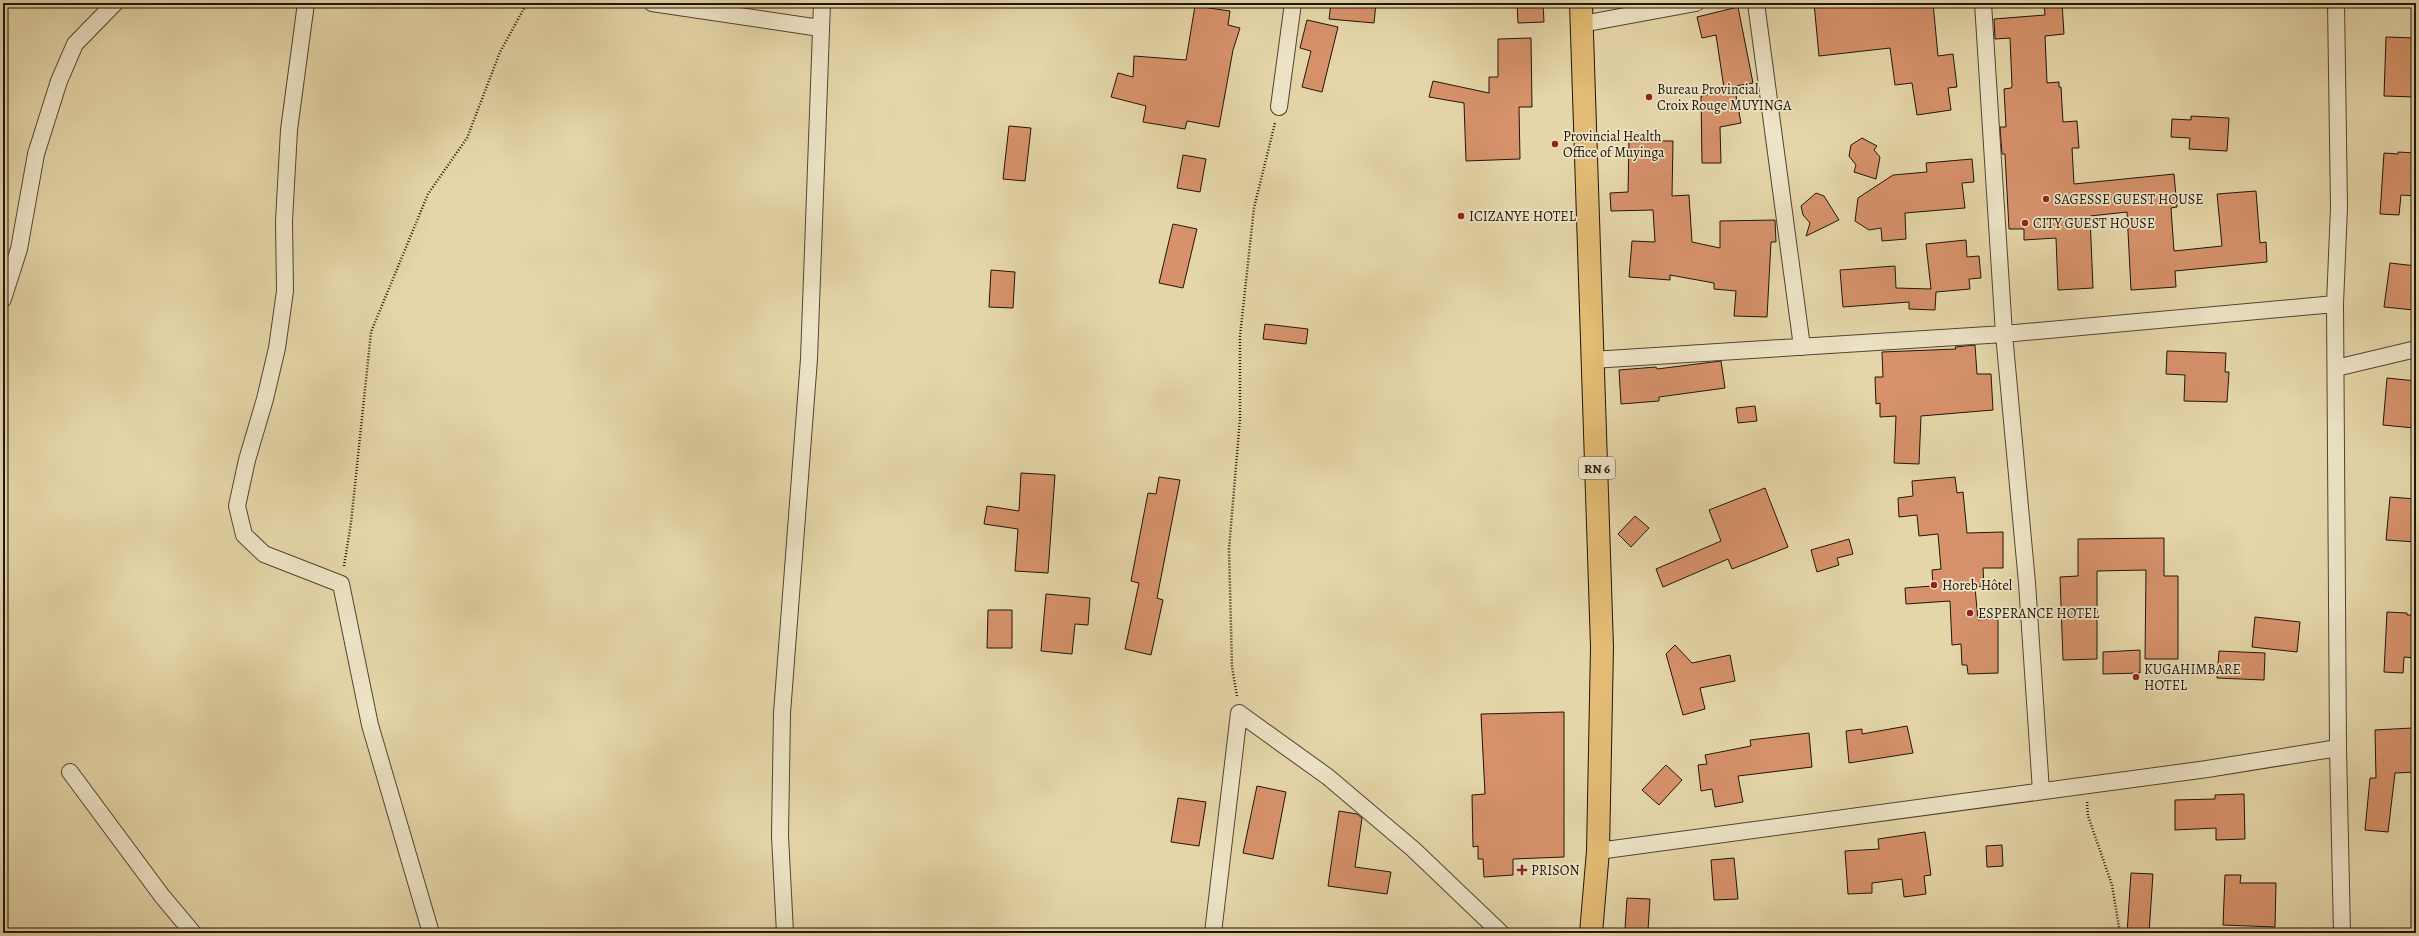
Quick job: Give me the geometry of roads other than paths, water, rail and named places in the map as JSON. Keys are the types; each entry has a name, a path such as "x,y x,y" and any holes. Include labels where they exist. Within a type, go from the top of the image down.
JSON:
{"main road":[{"name":"RN 6","path":"1582,13 1602,647 1598,851 1591,933"}],"street":[{"path":"3,299 19,249 36,154 60,81 75,44 115,3"},
{"path":"306,3 289,130 284,221 285,291 277,348 265,399 247,460 237,506 244,535 264,554 341,584 370,726 431,933"},
{"path":"652,3 820,28"},
{"path":"785,933 780,836 782,713 809,359 822,3"},
{"path":"1279,107 1292,3"},
{"path":"1582,13 1696,3"},
{"path":"1756,3 1802,347"},
{"path":"1983,3 2004,334 2027,576 2041,791"},
{"path":"2336,3 2339,207 2335,304 2338,748 2342,933"},
{"path":"1592,360 2004,334 2335,304"},
{"path":"2336,368 2416,349"},
{"path":"1213,933 1239,713 1328,777 1413,850 1501,933"},
{"path":"1598,851 2207,770 2338,748"},
{"path":"70,772 162,896 193,933"}],"place":[{"name":"Bureau Provincial Croix Rouge MUYINGA","path":"1649,97"},
{"name":"Provincial Health Office of Muyinga","path":"1555,144"},
{"name":"SAGESSE GUEST HOUSE","path":"2046,199"},
{"name":"ICIZANYE HOTEL","path":"1461,216"},
{"name":"CITY GUEST HOUSE","path":"2025,223"},
{"name":"Horeb Hôtel","path":"1934,585"},
{"name":"ESPERANCE HOTEL","path":"1970,613"},
{"name":"KUGAHIMBARE HOTEL","path":"2136,677"},
{"name":"PRISON","path":"1522,870"}]}
